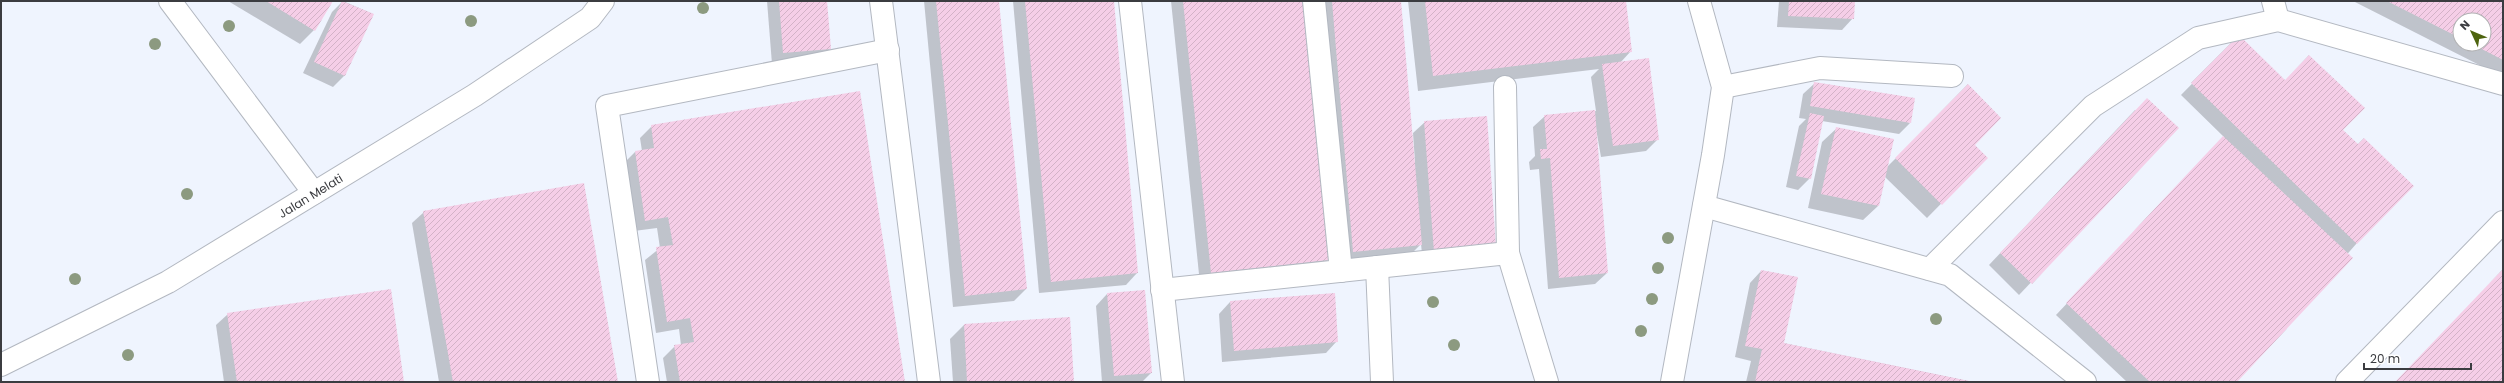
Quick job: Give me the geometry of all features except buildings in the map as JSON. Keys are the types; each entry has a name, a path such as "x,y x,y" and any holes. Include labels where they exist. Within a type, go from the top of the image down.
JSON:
{"lane":[{"path":"170,1 314,193"},
{"name":"Jalan Melati","path":"1,365 168,282 488,86 590,18 603,1"},
{"path":"881,1 930,382"},
{"path":"1130,1 1173,382"},
{"path":"1314,1 1341,271"},
{"path":"1672,382 1704,206 1723,87 1699,1"},
{"path":"1930,269 2093,106 2198,38 2276,10 2503,84"},
{"path":"648,382 607,106 888,50"},
{"path":"1723,87 1820,68 1952,76"},
{"path":"1505,87 1508,253 1547,382"},
{"path":"1704,206 1950,275 2085,382"},
{"path":"2347,382 2503,222"},
{"path":"1162,290 1508,253"},
{"path":"1377,267 1382,382"}]}
